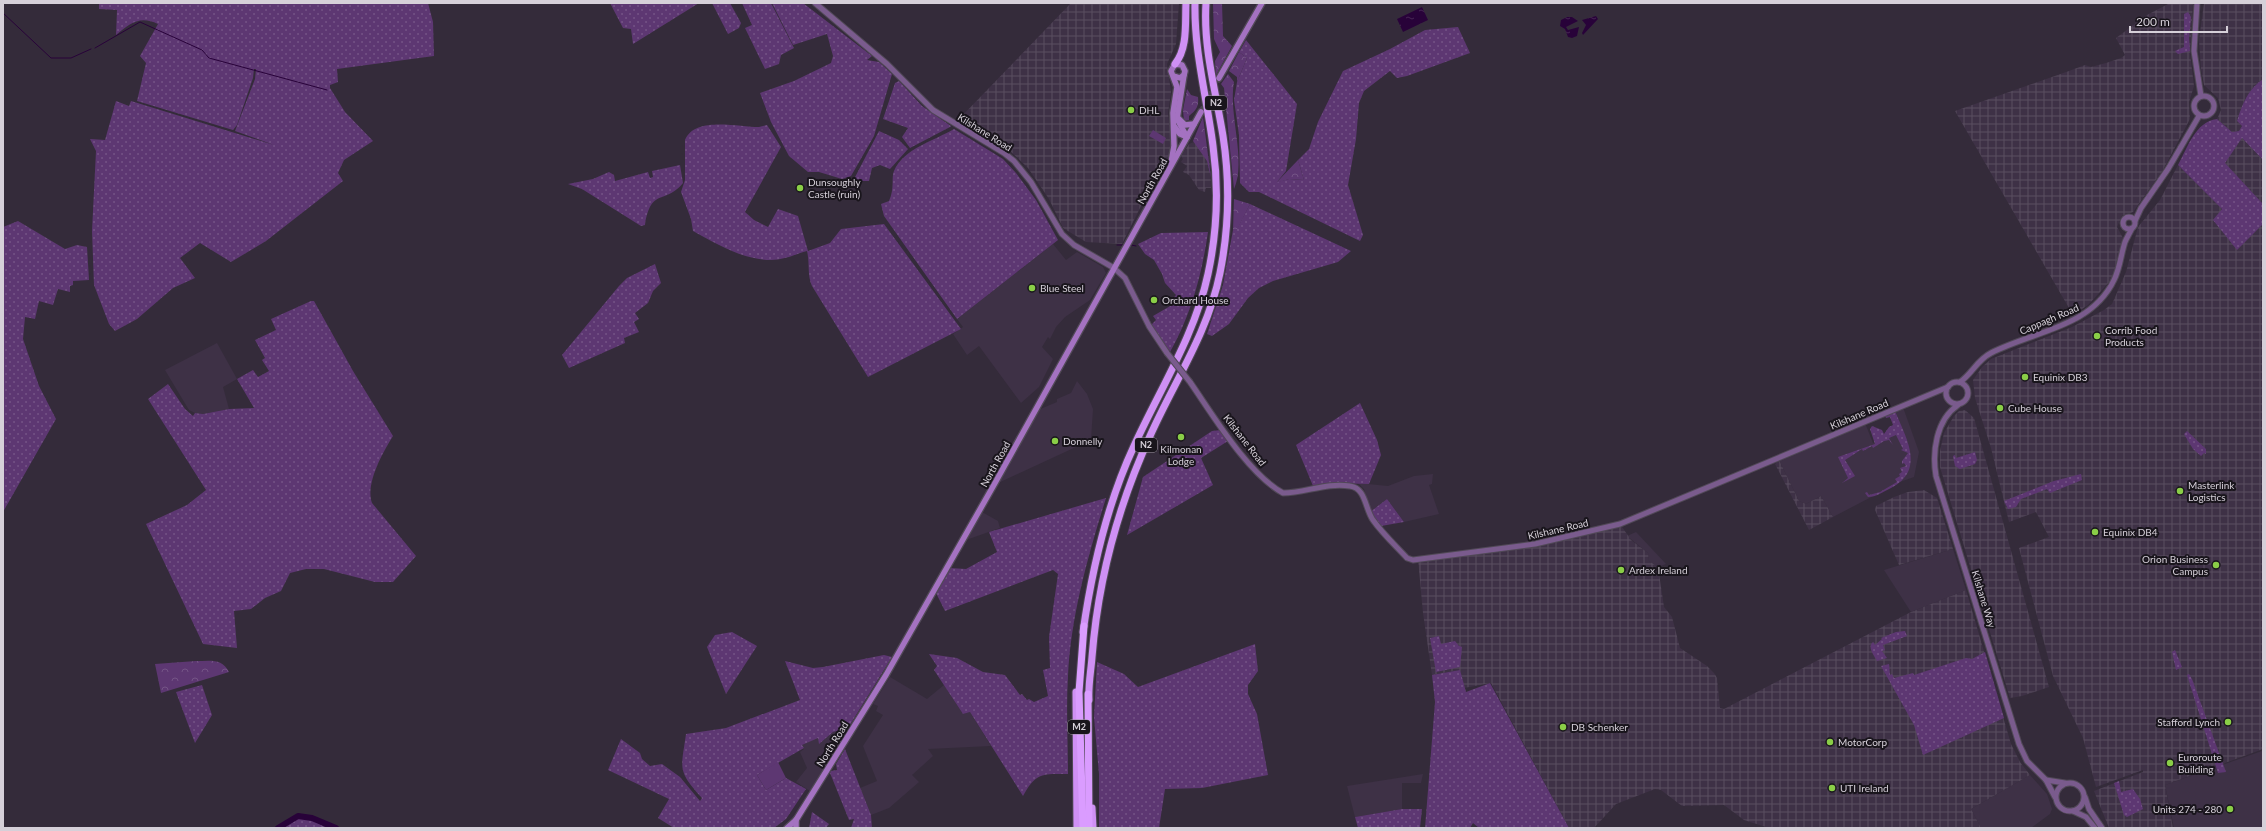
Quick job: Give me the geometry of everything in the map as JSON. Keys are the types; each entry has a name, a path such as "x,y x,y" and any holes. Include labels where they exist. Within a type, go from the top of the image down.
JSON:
{"highway":[{"path":"1175,64 1180,58 1183,47 1186,3"},
{"name":"N2","path":"1084,626 1093,574 1114,498 1133,448 1191,329 1208,274 1216,216 1216,167 1199,67 1196,3"},
{"name":"N2","path":"1088,694 1098,607 1116,527 1150,436 1199,338 1219,274 1226,225 1227,179 1223,136 1208,58 1206,3"},
{"path":"1077,828 1075,718 1076,686 1084,626"},
{"name":"M2","path":"1082,828 1079,692 1084,626"},
{"path":"1088,694 1093,828"},
{"name":"M2","path":"1088,694 1089,828"}],"main road":[{"path":"1219,78 1262,3"},
{"path":"1171,166 1174,146 1173,113 1177,87 1171,71 1175,64 1184,66 1185,71 1177,115 1178,123 1187,137"},
{"path":"1174,76 1180,78 1184,75"},
{"name":"North Road","path":"786,828 796,820 886,675 1201,112"},
{"path":"1177,115 1179,120 1185,125 1194,124"},
{"path":"1173,125 1180,134 1187,137"},
{"path":"796,820 796,828"}],"street":[{"name":"Kilshane Road","path":"815,3 886,64 933,110 1004,153 1014,161 1039,194 1053,222 1062,234 1074,244 1114,268 1131,287 1149,326 1168,353 1246,460 1271,484 1283,493 1326,486 1351,486 1357,488 1364,498 1371,518 1407,558 1413,560 1535,544 1620,524 1876,416 1940,392 1948,387"},
{"path":"2197,3 2194,51 2201,96 2195,100 2193,107 2199,116"},
{"name":"Cappagh Road","path":"1960,382 1979,362 1991,353 2066,324 2090,310 2101,300 2115,279 2126,241 2142,208 2168,169 2199,116 2205,117 2211,114 2214,105 2209,97 2201,96"},
{"name":"Cappagh Road","path":"2126,241 2124,221 2142,208"},
{"path":"2130,217 2135,222"},
{"path":"2125,227 2132,228"},
{"path":"1966,389 1960,382 1954,382 1948,387 1947,395 1950,401 1958,405 1965,403 1968,398 1966,389 1969,374"},
{"path":"1940,392 1947,395"},
{"name":"Kilshane Way","path":"1948,415 1950,401"},
{"name":"Kilshane Way","path":"1958,405 1948,415 1939,432 1934,461 1936,476 2019,744 2028,761 2046,780 2055,797"},
{"path":"2046,780 2077,784 2083,790 2089,809 2102,828"},
{"path":"2065,783 2058,789 2055,797 2060,808 2073,811 2086,817 2095,828"},
{"path":"2073,811 2082,805 2084,796"}],"shaded area":[{"path":"1071,3 1179,3 1176,44 1167,64 1171,92 1168,113 1171,139 1169,156 1155,178 1122,244 1086,242 1063,228 1049,199 1028,168 1008,149 959,119"},
{"path":"2170,3 2193,3 2190,54 2194,86 2189,102 2190,119 2163,170 2133,212 2122,216 2117,227 2123,238 2112,279 2088,305 2073,315 1955,111 2085,65 2091,67 2121,58 2125,55 2116,38 2147,15"},
{"path":"2204,3 2263,3 2263,79 2255,85 2245,99 2237,121 2242,126 2239,131 2232,132 2217,119 2221,110 2218,98 2204,85 2201,69 2199,40"},
{"path":"2242,138 2263,160 2263,204 2224,163"},
{"path":"1194,142 1210,158 1211,188 1206,188 1205,192 1199,190 1189,175 1183,172 1187,166 1181,162 1183,159 1181,156 1189,144"},
{"path":"2178,165 2223,209 2237,249 2263,224 2263,749 2165,785 2173,828 2109,828 2094,791 2143,772 2143,770 2096,787 2083,738 2053,676 2019,548 2049,537 2036,512 2009,522 1991,448 1975,398 1973,380 1982,367 1991,359 2072,327 2104,310 2112,304 2126,272 2138,227 2160,200"},
{"path":"1053,244 1066,260 1077,252 1103,267 1106,273 1090,300 1065,317 1056,327 1050,339 1048,337 1042,347 1053,359 1039,387 1021,403 979,346 967,355 953,334 963,327 957,319"},
{"path":"217,343 237,379 223,387 229,409 203,414 195,413 189,410 165,370"},
{"path":"1077,381 1087,394 1093,409 1091,440 996,484 1038,410 1057,402 1057,399 1071,393"},
{"path":"1901,409 1904,410 1919,452 1914,477 1900,482 1833,517 1821,496 1806,504 1799,501 1779,460 1865,423 1873,443 1882,440 1886,436 1902,429 1895,411"},
{"path":"1965,410 1974,418 2049,687 2022,696 2010,698 1940,467 1940,451 1944,433 1954,416 1959,411"},
{"path":"1779,460 1799,501 1806,504 1821,496 1833,517 1809,530 1775,464"},
{"path":"1433,474 1432,484 1429,485 1439,514 1404,522 1387,499 1370,512 1364,489 1358,483 1388,486 1414,476"},
{"path":"1924,490 1937,498 1953,549 1899,565 1875,510 1876,506 1908,492"},
{"path":"982,512 998,521 1000,528 966,540"},
{"path":"1620,524 1631,540 1648,553 1649,561 1658,567 1664,607 1672,617 1680,648 1707,666 1714,673 1717,678 1720,708 1724,709 1911,612 1966,590 2011,744 2020,762 2030,775 1971,809 1981,828 1769,828 1744,820 1724,805 1682,806 1661,790 1655,789 1616,804 1594,828 1569,828 1491,683 1464,688 1460,670 1432,675 1423,613 1418,559 1517,546"},
{"path":"1636,532 1666,564 1658,567 1649,561 1648,553 1627,536"},
{"path":"1953,549 1966,590 1911,612 1884,570"},
{"path":"890,677 927,699 944,685 963,714 970,712 991,746 928,749 933,756 912,775 919,782 889,808 871,815 860,788 877,781 863,746 883,715 876,711 878,706 873,704"},
{"path":"848,728 810,791 796,782 807,768 800,752 804,749 802,745 818,737 820,743 833,732"},
{"path":"2262,751 2263,828 2174,828 2165,785"},
{"path":"1423,774 1421,783 1402,783 1402,809 1355,817 1347,786"},
{"path":"2030,775 2047,794 2052,809 2050,814 2031,828 1981,828 1971,809"}],"green space":[{"path":"99,3 428,3 433,22 434,56 337,69 338,82 330,85 330,88 345,112 373,141 344,160 338,173 343,181 266,241 231,262 200,243 180,258 195,278 173,288 137,319 115,331 109,324 94,285 92,231 96,151 90,139 105,140 116,101 129,106 131,101 274,145 235,131 255,79 256,69 254,69 253,78 237,125 233,130 137,101 146,63 140,56 158,24 152,21 140,20 126,27 116,35 117,10 99,9"},
{"path":"610,3 699,3 633,44 631,29 623,28"},
{"path":"712,3 730,3 741,23 739,28 728,34"},
{"path":"742,3 770,3 772,5 794,48 781,55 779,64 765,69 745,28 752,25"},
{"path":"772,3 803,3 872,56 867,60 879,62 892,74 874,136 851,176 842,179 819,172 808,172 789,156 771,122 760,93 794,81 831,63 833,56 827,34 793,45"},
{"path":"1213,3 1222,3 1223,36 1232,46 1216,75 1215,61 1220,52 1214,39"},
{"path":"2188,12 2191,17 2189,38 2190,51 2178,54 2175,51 2184,47 2184,14"},
{"path":"1458,27 1470,53 1407,76 1397,78 1390,71 1364,91 1359,103 1356,139 1348,185 1363,235 1360,241 1259,192 1249,192 1240,183 1239,135 1234,100 1237,82 1247,58 1239,52 1246,40 1297,104 1286,171 1277,182 1289,179 1304,180 1298,160 1309,149 1318,122 1343,71 1390,49 1425,30"},
{"path":"1239,52 1247,58 1237,82 1237,77 1229,71"},
{"path":"1228,74 1234,82 1233,108 1239,165 1234,189 1224,88 1221,84"},
{"path":"2263,79 2263,160 2242,138 2225,163 2263,204 2263,224 2237,250 2213,220 2222,209 2178,165 2193,136 2209,121 2217,119 2232,132 2239,131 2242,126 2237,121 2243,103 2253,87"},
{"path":"899,81 922,106 951,126 910,148 902,137 908,128 883,119 895,83"},
{"path":"1187,89 1191,95 1198,97 1198,103 1195,110 1189,116 1189,120 1184,121 1183,110"},
{"path":"1203,117 1211,178 1207,161 1193,141"},
{"path":"718,124 759,127 767,125 781,147 745,212 754,220 768,227 778,209 798,216 808,251 830,243 841,229 884,224 961,329 868,377 812,286 807,251 781,259 761,259 730,250 693,231 691,219 681,192 685,180 685,140 690,133 707,125"},
{"path":"954,129 1003,159 1016,173 1036,200 1058,240 957,319 884,216 881,204 889,201 892,192 894,171 905,156 920,146"},
{"path":"1153,130 1166,138 1163,144 1149,136"},
{"path":"879,131 899,140 908,149 890,169 880,165 872,168 869,181 853,181"},
{"path":"1298,160 1304,180 1289,179 1276,183"},
{"path":"680,165 683,183 670,194 655,201 648,213 645,225 641,226 582,189 568,184 593,179 609,172 614,175 615,181 648,172 650,178 653,177 652,171"},
{"path":"1234,199 1250,204 1237,230 1233,230"},
{"path":"1250,204 1351,251 1338,262 1273,281 1259,288 1248,298 1229,324 1212,336 1207,334 1223,285 1233,230 1237,229"},
{"path":"18,221 65,249 77,245 87,247 89,280 73,281 73,285 70,286 70,292 58,289 53,305 39,301 35,319 25,317 23,339 39,386 56,419 3,512 3,227"},
{"path":"1208,232 1195,294 1184,324 1170,352 1151,325 1156,320 1153,316 1172,305 1170,302 1176,295 1165,283 1154,260 1145,254 1138,244 1161,233"},
{"path":"655,264 661,283 653,291 648,303 635,313 639,319 634,322 639,332 624,338 625,343 569,368 562,355 619,286 627,278"},
{"path":"314,301 353,371 393,436 376,468 370,495 372,503 416,556 393,582 375,582 324,569 306,569 290,573 281,591 265,598 251,609 234,611 237,648 203,644 146,524 187,505 206,490 148,399 168,384 185,409 193,416 195,413 203,414 229,409 254,408 237,379 253,370 258,377 269,371 262,360 265,358 255,340 276,330 271,319"},
{"path":"1360,403 1377,440 1381,455 1369,484 1327,483 1313,486 1296,445"},
{"path":"1895,411 1908,442 1911,463 1908,472 1902,481 1877,495 1868,497 1865,493 1867,492 1869,495 1880,492 1897,482 1895,479 1900,476 1899,474 1902,472 1900,468 1906,466 1904,463 1902,464 1902,461 1908,453 1901,450 1903,449 1896,435 1889,438 1893,445 1889,440 1884,441 1873,448 1872,446 1863,451 1862,449 1845,460 1855,476 1842,483 1848,478 1838,457 1875,444 1870,429 1872,426 1882,430 1884,434 1889,427 1893,425 1890,417 1886,418 1885,416"},
{"path":"1221,430 1228,441 1201,458 1213,485 1127,535 1143,477 1212,431"},
{"path":"2187,431 2206,449 2206,454 2204,453 2201,456 2193,449 2184,434"},
{"path":"1975,452 1977,460 1975,464 1960,469 1955,466 1953,456 1955,455 1956,458"},
{"path":"2081,474 2082,480 2050,493 2047,489 2021,499 2016,507 2008,509 2004,501 2054,481"},
{"path":"1106,498 1081,586 1073,631 1067,688 1068,774 1052,774 1036,778 1023,796 970,712 963,714 934,670 937,666 929,654 957,658 983,672 1005,675 1020,695 1022,694 1027,700 1029,699 1034,702 1048,696 1043,670 1050,668 1049,637 1058,574 1053,570 945,611 936,593 950,568 966,569 997,552 989,532"},
{"path":"1387,499 1404,522 1381,526 1370,512"},
{"path":"1905,631 1907,636 1883,645 1885,650 1882,651 1887,658 1877,661 1871,649 1871,644 1873,642 1875,645 1882,639 1881,638 1896,632"},
{"path":"732,632 757,646 726,694 707,647 715,635"},
{"path":"1439,636 1441,644 1455,641 1462,647 1460,667 1436,672 1430,638"},
{"path":"1255,644 1258,671 1248,685 1248,694 1257,714 1268,775 1202,788 1165,789 1159,828 1099,828 1099,774 1094,717 1097,662 1124,674 1138,687"},
{"path":"2175,650 2182,667 2176,670 2172,652"},
{"path":"1985,652 2004,718 1923,755 1914,725 1881,666 1889,664 1890,675 1892,674 1894,678 1913,673 1914,675 1966,658 1972,659"},
{"path":"884,655 892,657 848,728 833,732 819,744 818,738 802,745 804,748 757,775 766,790 786,778 806,789 786,819 774,828 674,828 658,818 669,799 608,770 621,739 640,753 642,759 650,766 662,764 680,777 700,801 702,798 688,781 683,769 682,763 686,734 726,728 800,700 785,661 813,668"},
{"path":"196,661 219,662 223,664 229,672 161,693 155,664"},
{"path":"1460,670 1466,692 1490,683 1569,828 1479,828 1473,823 1470,828 1425,828 1435,702 1432,675"},
{"path":"2189,674 2226,772 2218,773 2187,675"},
{"path":"202,685 212,715 195,743 176,692"},
{"path":"845,749 871,815 872,828 851,828 854,819 849,820 830,773 831,771 837,770 836,764"},
{"path":"778,762 786,778 766,790 757,775"},
{"path":"2119,781 2121,792 2133,789 2140,799 2143,809 2127,817 2124,815 2114,783"},
{"path":"1402,809 1422,809 1420,828 1358,828 1355,817"},
{"path":"812,812 829,824 826,828 809,828"},
{"path":"300,817 310,819 327,828 281,828"}],"water":[{"path":"1422,7 1428,20 1403,32 1397,19"},
{"path":"1596,16 1598,19 1583,35 1582,33 1586,25 1582,20"},
{"path":"1567,17 1572,17 1578,21 1566,27 1568,30 1579,27 1577,36 1572,38 1568,37 1565,29 1560,26 1561,20"}],"waterway":[{"path":"3,13 51,58 71,58 91,49"},
{"path":"95,48 140,22 202,50 209,58 327,90"},
{"path":"1117,245 1123,245"},
{"path":"1131,245 1136,246"},
{"path":"278,828 298,816 312,818 336,828"}],"tunnel":[{"path":"1201,112 1219,78"}],"place":[{"name":"DHL","path":"1131,110"},
{"name":"Dunsoughly Castle (ruin)","path":"800,188"},
{"name":"Blue Steel","path":"1032,288"},
{"name":"Orchard House","path":"1154,300"},
{"name":"Corrib Food Products","path":"2097,336"},
{"name":"Equinix DB3","path":"2025,377"},
{"name":"Cube House","path":"2000,408"},
{"name":"Kilmonan Lodge","path":"1181,437"},
{"name":"Donnelly","path":"1055,441"},
{"name":"Masterlink Logistics","path":"2180,491"},
{"name":"Equinix DB4","path":"2095,532"},
{"name":"Orion Business Campus","path":"2216,565"},
{"name":"Ardex Ireland","path":"1621,570"},
{"name":"Stafford Lynch","path":"2228,722"},
{"name":"DB Schenker","path":"1563,727"},
{"name":"MotorCorp","path":"1830,742"},
{"name":"Euroroute Building","path":"2170,763"},
{"name":"UTI Ireland","path":"1832,788"},
{"name":"Units 274 - 280","path":"2230,809"}]}
